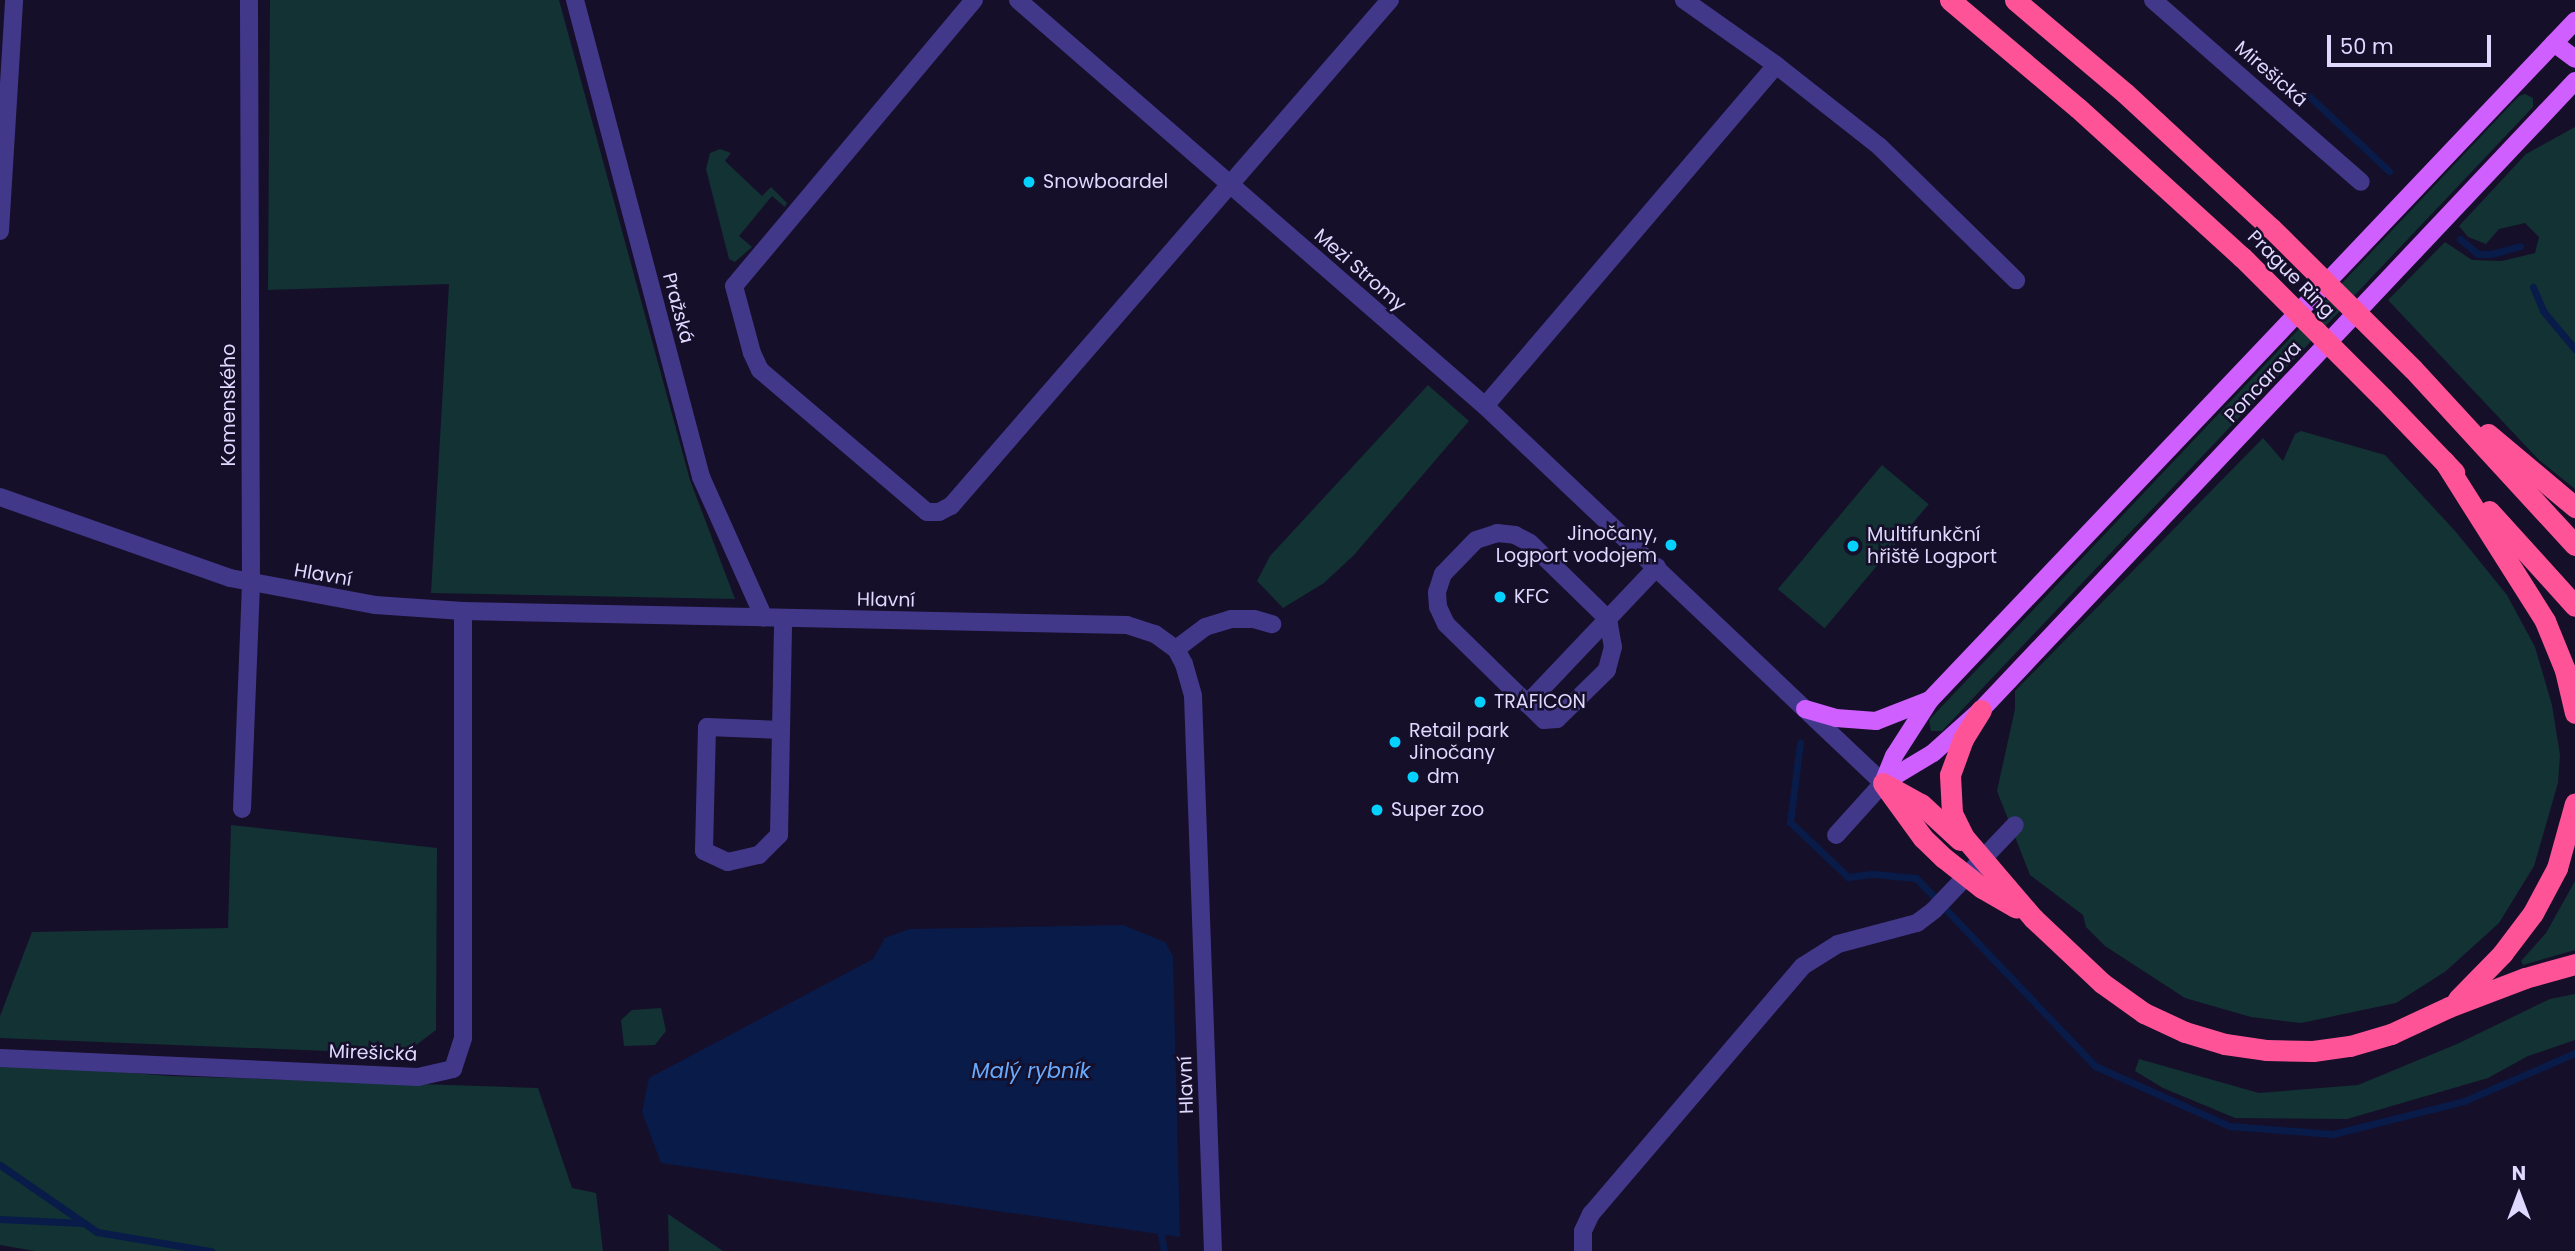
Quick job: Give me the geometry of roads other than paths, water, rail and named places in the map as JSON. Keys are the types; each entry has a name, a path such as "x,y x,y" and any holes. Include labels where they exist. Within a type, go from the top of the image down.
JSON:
{"highway":[{"name":"Prague Ring","path":"2015,0 2125,93 2271,228 2413,369 2575,545"},
{"name":"Prague Ring","path":"1958,3 2078,107 2242,257 2444,461 2575,606"},
{"path":"2413,369 2575,507"},
{"path":"2444,461 2545,621 2566,670 2575,713"},
{"path":"1981,710 1956,753 1949,788 1957,825 1982,860 2033,918 2102,983 2129,1003 2185,1032 2225,1044 2290,1052 2340,1048 2391,1034 2449,1007 2525,978 2575,964"},
{"path":"1884,783 1921,804 1982,860"},
{"path":"1884,783 1960,884 2033,918"},
{"path":"2449,1007 2488,970 2533,913 2557,868 2575,803"}],"main road":[{"name":"Poncarova","path":"1930,700 2575,21"},
{"path":"2554,43 2575,59"},
{"name":"Poncarova","path":"1884,783 1933,753 1981,710 2575,82"},
{"path":"1805,709 1836,718 1876,721 1930,700"},
{"path":"1884,783 1894,756 1930,700"}],"street":[{"path":"0,231 14,0"},
{"name":"Komenského","path":"242,809 251,583 249,0"},
{"name":"Pražská","path":"575,0 702,477 764,618"},
{"path":"974,0 734,286 752,354 760,370 927,512 939,512 951,506 1390,0"},
{"name":"Mezi Stromy","path":"1018,0 1485,406 1884,783"},
{"path":"1684,0 1776,65 1879,146 2016,280"},
{"name":"Mirešická","path":"2153,0 2361,182"},
{"path":"1485,406 1776,65"},
{"name":"Hlavní","path":"0,497 251,583 374,605 463,611 1127,625 1155,634 1176,649 1184,664 1193,696 1213,1251"},
{"path":"1497,533 1515,535 1530,543 1608,619 1613,647 1608,670 1557,719 1544,720 1446,624 1437,607 1437,592 1443,574 1476,540 1497,533"},
{"path":"1527,704 1608,619 1663,572"},
{"name":"Mirešická","path":"0,1058 418,1077 453,1069 463,1038 463,611"},
{"path":"780,730 707,727 704,851 728,862 759,855 779,835 783,619"},
{"path":"1176,649 1205,627 1231,619 1254,619 1272,624"},
{"path":"1836,835 1884,783"},
{"path":"1583,1251 1583,1231 1591,1213 1803,966 1838,944 1917,923 1934,911 2015,825"}],"water":[{"name":"Malý rybník","path":"1123,925 1165,942 1173,956 1180,1237 661,1163 642,1112 649,1078 873,959 885,938 909,929"}],"waterway":[{"path":"2295,94 2309,96 2389,171"},
{"path":"2460,239 2478,254 2491,254 2520,246"},
{"path":"2533,287 2543,311 2575,349"},
{"path":"1800,743 1790,822 1848,877 1874,874 1916,878 2095,1066 2229,1126 2333,1134 2464,1101 2575,1053"},
{"path":"0,1165 97,1232 211,1251"},
{"path":"0,1219 83,1223"},
{"path":"1161,1234 1164,1251"}],"place":[{"name":"Snowboardel","path":"1029,182"},
{"name":"Jinočany, Logport vodojem","path":"1671,545"},
{"name":"Multifunkční hřiště Logport","path":"1853,546"},
{"name":"KFC","path":"1500,597"},
{"name":"TRAFICON","path":"1480,702"},
{"name":"Retail park Jinočany","path":"1395,742"},
{"name":"dm","path":"1413,777"},
{"name":"Super zoo","path":"1377,810"}]}
